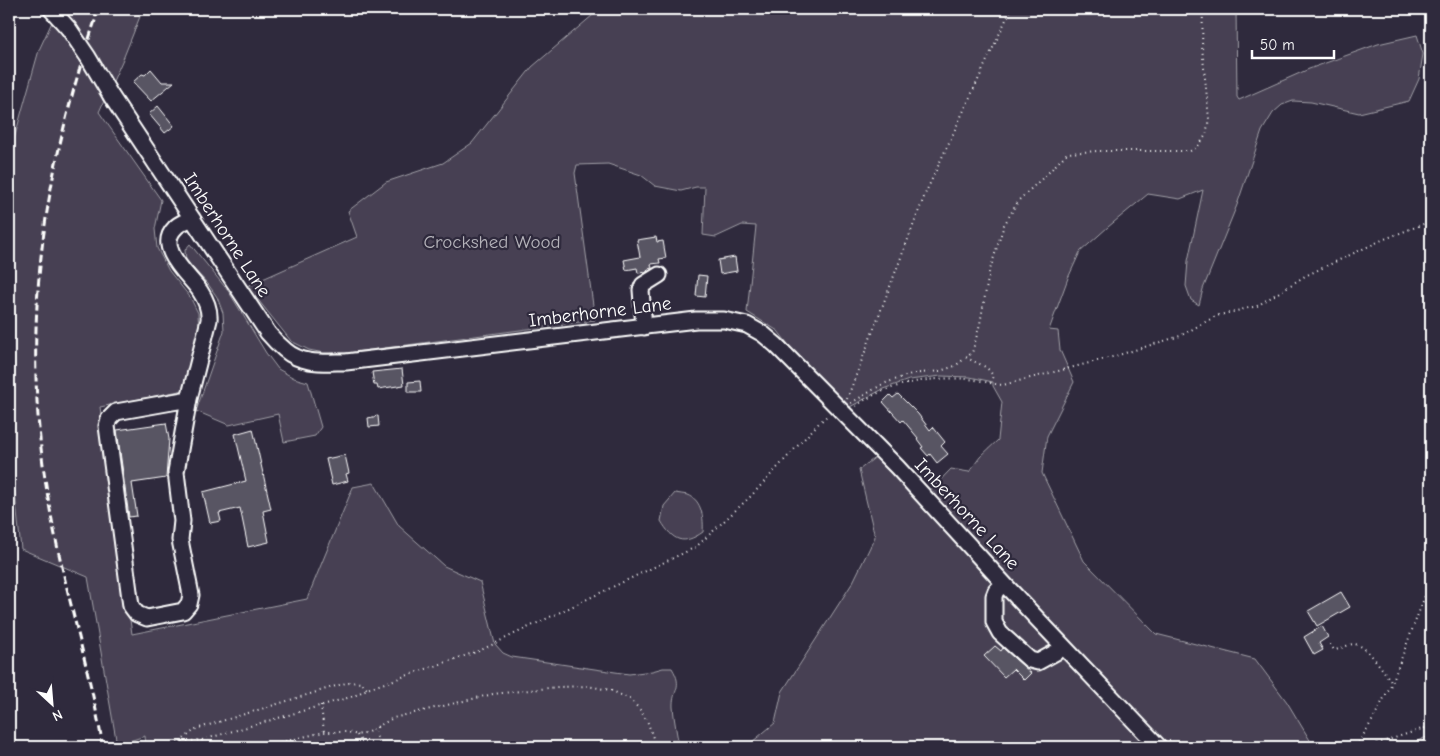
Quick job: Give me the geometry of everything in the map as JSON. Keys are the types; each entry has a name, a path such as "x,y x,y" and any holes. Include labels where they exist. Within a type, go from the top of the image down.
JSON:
{"street":[{"name":"Imberhorne Lane","path":"51,9 69,29 88,57 111,96 268,333 286,351 300,359 314,362 346,362 696,320 724,320 747,325 763,334 847,409 897,467 1004,584 1159,747"},
{"path":"189,399 116,412 109,419 107,426 131,606 137,614 147,618 184,611 189,604 190,596 180,540 182,522 176,472 189,399 210,320 210,311 199,289 170,253 169,239 175,228 192,218"},
{"path":"644,327 641,290 643,285 659,275"},
{"path":"1004,584 996,591 994,596 994,622 1000,633 1030,660 1038,662 1058,651 1062,646"}],"path":[{"path":"847,409 847,400 926,192 1011,9"},
{"path":"847,409 883,384 911,374 940,371 955,366 972,353 980,324 989,272 1004,225 1019,200 1067,153 1190,151 1197,148 1206,135 1209,119 1202,46 1202,9"},
{"path":"163,747 180,742 202,740 354,696 367,689 479,651 696,547 751,496 818,424 883,392 909,383 941,378 970,379 1002,385 1109,358 1180,336 1216,316 1257,306 1305,276 1382,240 1431,221"},
{"path":"966,357 975,363 984,365 991,371 993,376 990,384"},
{"path":"1356,747 1392,683 1431,580"},
{"path":"1330,644 1334,650 1340,650 1354,644 1363,646 1392,683"},
{"path":"180,742 196,729 350,682 362,683 367,689"},
{"path":"357,735 393,718 493,694 587,686 610,690 630,699 641,711 648,723 656,747"},
{"path":"321,705 324,732"},
{"path":"1367,747 1431,726"},
{"path":"377,727 376,735 381,747"},
{"path":"261,747 324,732 348,732 357,735 365,747"},
{"path":"202,740 202,747"}],"green space":[{"path":"58,9 143,9 99,112 161,200 155,229 157,248 169,271 190,297 198,313 199,332 184,390 100,407 132,634 307,599 353,487 374,483 399,526 444,566 480,582 495,644 503,653 512,657 629,674 672,668 677,680 673,707 679,747 146,747 145,736 117,745 88,577 21,549 9,439 9,157 39,50"},
{"name":"Crockshed Wood","path":"600,9 1236,9 1237,97 1239,100 1309,69 1378,44 1417,35 1423,54 1419,79 1409,101 1359,113 1311,102 1293,101 1282,105 1273,113 1262,131 1237,205 1203,289 1199,305 1191,300 1186,286 1188,261 1203,190 1180,199 1148,194 1080,252 1068,278 1049,330 1058,331 1060,350 1074,382 1047,436 1042,473 1084,561 1156,634 1255,659 1287,702 1314,747 746,747 775,723 782,692 853,582 875,537 859,470 877,456 920,501 951,469 969,472 980,457 998,440 1002,402 993,386 993,382 970,377 941,376 909,380 883,389 848,408 791,348 778,331 747,312 756,226 742,225 716,237 703,235 705,187 681,191 655,186 641,175 608,164 577,165 575,173 595,320 347,353 324,353 309,350 291,341 247,286 357,237 348,211 386,182 443,163 472,143 532,67"},
{"path":"190,244 229,292 266,353 278,369 294,378 308,382 321,427 315,436 284,442 278,414 229,425 196,411 224,331 223,313 217,297 208,284 186,261 185,250"},
{"path":"675,493 693,497 701,510 703,532 690,539 684,540 674,537 661,521 664,506"},
{"path":"1431,735 1431,747 1404,747"}],"building":[{"path":"151,69 162,82 174,82 151,101 133,82"},
{"path":"158,106 174,126 165,133 149,114"},
{"path":"656,237 657,242 663,241 666,258 659,259 660,263 651,264 652,268 648,269 647,272 638,273 637,268 626,270 624,260 640,257 637,240"},
{"path":"735,257 737,271 720,274 718,260"},
{"path":"698,275 707,276 705,297 696,296"},
{"path":"402,369 404,385 378,389 377,385 374,385 372,372"},
{"path":"420,381 421,392 408,392 408,382"},
{"path":"898,394 918,414 930,430 933,427 945,442 941,446 948,454 937,463 930,454 928,456 921,448 923,447 918,438 903,420 901,422 883,402 890,395 893,398"},
{"path":"378,416 379,426 369,427 368,418"},
{"path":"166,423 169,439 166,478 132,483 137,516 129,517 117,430"},
{"path":"253,429 271,509 263,511 269,542 248,547 240,508 219,513 221,521 210,523 203,492 246,481 235,434"},
{"path":"345,455 349,473 346,474 348,481 332,485 326,459"},
{"path":"1341,592 1350,607 1317,626 1308,611"},
{"path":"1322,626 1328,637 1319,643 1323,650 1314,655 1304,637"},
{"path":"995,646 1001,651 1003,648 1031,673 1024,680 1013,669 1004,677 984,656"}],"railway":[{"path":"99,9 80,67 64,126 52,184 42,244 37,303 36,363 39,424 46,485 58,551 90,681 103,747"}]}
